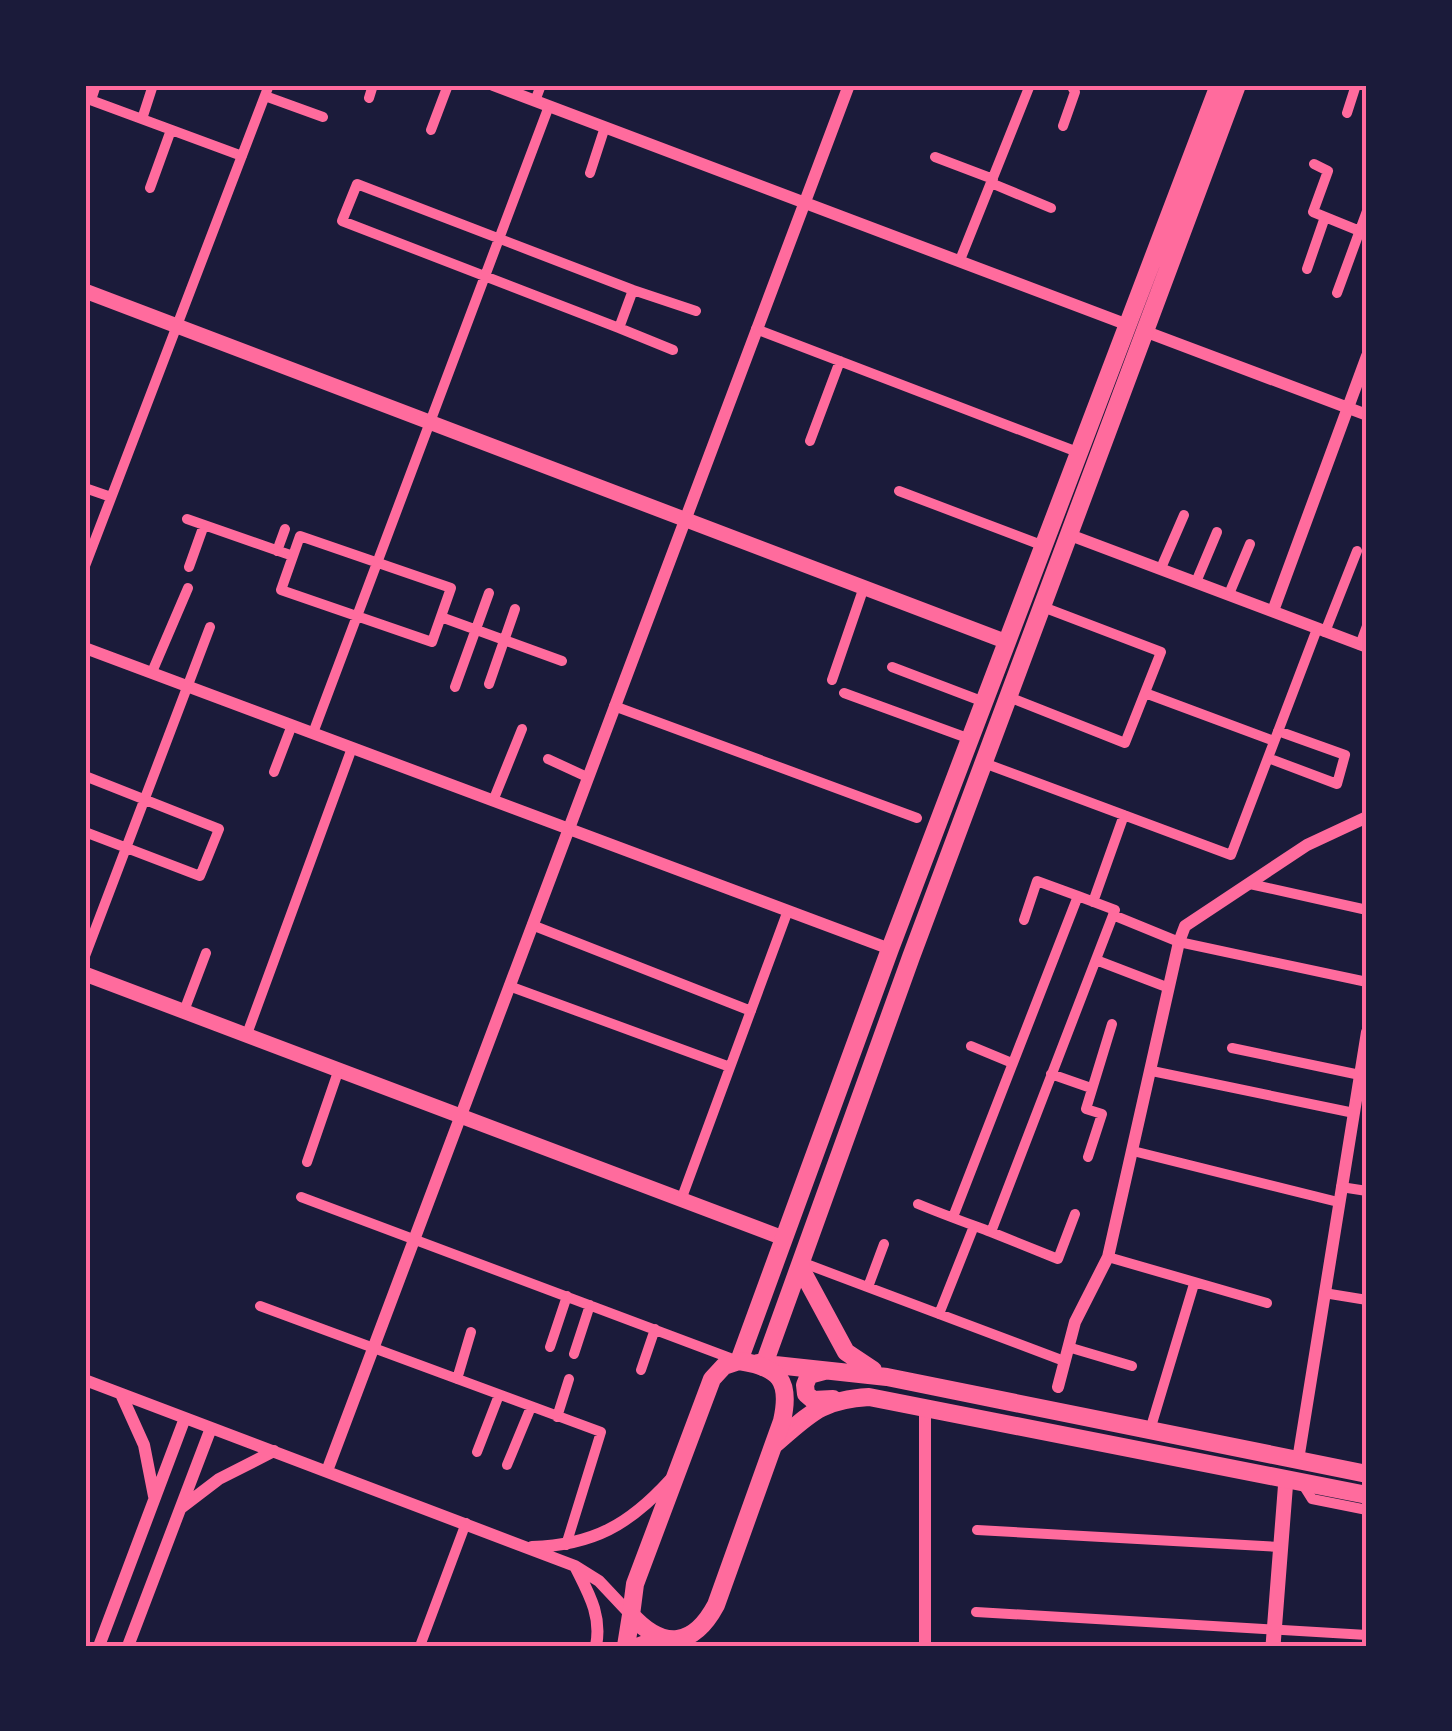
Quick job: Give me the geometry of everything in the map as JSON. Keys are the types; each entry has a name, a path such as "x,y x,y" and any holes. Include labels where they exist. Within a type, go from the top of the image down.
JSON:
{"main road":[{"path":"755,1364 800,1264 910,957 1070,534 1219,85"},
{"path":"755,1364 784,1238 890,950 1080,452 1237,85"},
{"path":"85,290 1027,648"},
{"path":"890,950 910,957"},
{"path":"85,974 784,1238"},
{"path":"800,1264 846,1352 858,1363 887,1377"},
{"path":"631,1615 650,1631 667,1638 695,1638 716,1605 775,1444 787,1400 780,1378 755,1364"},
{"path":"626,1646 635,1584 712,1379 724,1366 755,1364 887,1377 1367,1474"},
{"path":"829,1369 810,1376 806,1394 813,1400 868,1397 1367,1495"},
{"path":"775,1444 823,1405 839,1399"},
{"path":"1274,1638 1280,1547 1294,1481"},
{"path":"640,1646 661,1646"}],"street":[{"path":"96,85 87,99 242,156"},
{"path":"142,119 153,85"},
{"path":"369,98 373,85"},
{"path":"431,130 448,85"},
{"path":"493,85 1367,415"},
{"path":"313,734 484,276 542,103 541,85"},
{"path":"327,1471 848,85"},
{"path":"960,260 1030,85"},
{"path":"1063,126 1075,92 1071,85"},
{"path":"1347,113 1356,85"},
{"path":"85,566 267,90 324,117"},
{"path":"590,173 605,127"},
{"path":"150,188 171,130"},
{"path":"935,157 1051,208"},
{"path":"1314,164 1328,171 1314,212 1364,232"},
{"path":"672,350 342,222 357,184 633,290 696,310"},
{"path":"1338,293 1364,232 1367,211"},
{"path":"1307,269 1326,217"},
{"path":"618,328 633,290"},
{"path":"756,329 1080,452"},
{"path":"1273,611 1367,356"},
{"path":"810,441 840,361"},
{"path":"85,488 111,496"},
{"path":"899,491 1044,546"},
{"path":"1161,568 1184,515"},
{"path":"187,518 293,556"},
{"path":"189,566 204,525"},
{"path":"277,551 285,529"},
{"path":"1196,582 1217,532"},
{"path":"1070,534 1364,646 1367,626"},
{"path":"300,536 376,562 451,588 432,642 281,590 300,536"},
{"path":"1228,594 1250,544"},
{"path":"984,762 1231,855 1276,736 1357,552"},
{"path":"832,680 864,587"},
{"path":"152,672 188,588"},
{"path":"455,687 490,593"},
{"path":"1009,697 1125,743 1161,652 1043,607"},
{"path":"489,684 515,609"},
{"path":"441,617 562,661"},
{"path":"85,956 210,626"},
{"path":"85,648 890,950"},
{"path":"892,667 984,702"},
{"path":"844,693 970,739"},
{"path":"1144,693 1345,755 1337,784 1268,758"},
{"path":"614,706 916,818"},
{"path":"274,772 292,726"},
{"path":"493,801 522,728"},
{"path":"247,1034 352,748"},
{"path":"548,759 588,776"},
{"path":"85,776 219,829 200,876 85,832"},
{"path":"1092,902 1124,815"},
{"path":"1058,1387 1075,1322 1108,1258 1185,926 1307,845 1367,817"},
{"path":"991,1232 1115,910 1038,881 1024,920"},
{"path":"1250,884 1367,910"},
{"path":"953,1218 1078,896"},
{"path":"681,1200 787,913"},
{"path":"1113,915 1179,942 1367,982"},
{"path":"532,925 751,1011"},
{"path":"184,1011 206,953"},
{"path":"1096,960 1169,988"},
{"path":"509,986 730,1066"},
{"path":"1088,1157 1102,1114 1086,1108 1112,1024"},
{"path":"1367,1032 1298,1460 1367,1465"},
{"path":"971,1046 1012,1063"},
{"path":"1232,1048 1360,1075"},
{"path":"307,1162 339,1069"},
{"path":"1152,1071 1354,1114"},
{"path":"1051,1074 1091,1088"},
{"path":"1133,1151 1338,1202"},
{"path":"1341,1187 1367,1191"},
{"path":"301,1197 755,1364"},
{"path":"918,1204 1058,1259 1075,1214"},
{"path":"939,1314 974,1226"},
{"path":"868,1287 884,1244"},
{"path":"1108,1258 1267,1303"},
{"path":"800,1264 1066,1354 1132,1366"},
{"path":"1150,1430 1194,1284"},
{"path":"1324,1293 1367,1300"},
{"path":"550,1347 567,1296"},
{"path":"574,1354 590,1305"},
{"path":"260,1306 602,1432 566,1546"},
{"path":"641,1370 655,1329"},
{"path":"457,1379 471,1332"},
{"path":"557,1417 569,1379"},
{"path":"85,1380 575,1566 599,1581 631,1615"},
{"path":"121,1394 144,1445 154,1501"},
{"path":"477,1452 499,1395"},
{"path":"508,1465 532,1407"},
{"path":"925,1408 925,1646"},
{"path":"99,1646 184,1418"},
{"path":"128,1646 211,1428"},
{"path":"179,1510 202,1490 274,1451"},
{"path":"526,1547 566,1546 604,1534 651,1502 675,1474"},
{"path":"1294,1481 1312,1499 1367,1510"},
{"path":"420,1646 466,1522"},
{"path":"977,1530 1280,1547"},
{"path":"575,1566 593,1602 600,1628 596,1646"},
{"path":"976,1612 1274,1638 1367,1635"}]}
